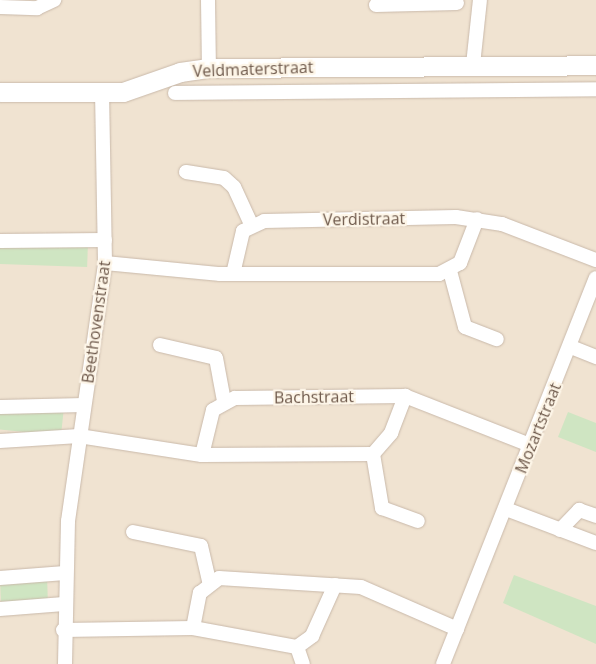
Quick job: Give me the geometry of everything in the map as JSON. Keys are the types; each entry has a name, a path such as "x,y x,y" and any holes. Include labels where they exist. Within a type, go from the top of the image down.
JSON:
{"street":[{"path":"0,7 37,8 54,0"},
{"path":"208,0 209,68"},
{"path":"474,65 480,0"},
{"path":"376,5 419,2 457,3"},
{"name":"Veldmaterstraat","path":"0,92 102,92 139,89 180,72 209,68 596,65"},
{"name":"Veldmaterstraat","path":"330,66 330,91"},
{"path":"506,66 506,90"},
{"name":"Veldmaterstraat","path":"175,93 596,89"},
{"name":"Beethovenstraat","path":"65,664 63,630 65,573 79,436 105,263 102,92"},
{"path":"186,172 224,178 234,187 251,224 239,241 233,274"},
{"path":"105,263 233,274 450,271 460,263 477,219"},
{"name":"Verdistraat","path":"251,224 477,219 502,224 596,260"},
{"name":"Beethovenstraat","path":"0,241 105,240"},
{"path":"450,271 466,327 497,339"},
{"name":"Mozartstraat","path":"443,664 571,346 596,278"},
{"path":"160,345 216,358 224,401 213,410 202,456"},
{"path":"571,346 596,357"},
{"path":"0,441 79,436 202,456 373,454 391,433 405,396"},
{"name":"Bachstraat","path":"224,401 405,396 530,445"},
{"name":"Beethovenstraat","path":"0,407 84,405"},
{"path":"373,454 382,508 418,521"},
{"path":"506,509 596,543"},
{"path":"560,530 579,510 596,516"},
{"path":"133,532 201,546 209,582"},
{"path":"0,578 65,573"},
{"path":"193,628 200,593 209,582 219,578 361,587 457,628"},
{"path":"63,630 193,628 297,647 312,636 335,585"},
{"path":"0,609 64,604"},
{"path":"297,647 303,664"}],"shaded area":[{"path":"0,0 596,0 596,664 0,664"}],"green space":[{"path":"0,239 88,242 87,267 0,264"},
{"path":"0,400 64,407 61,436 0,429"},
{"path":"568,412 596,423 596,452 558,437"},
{"path":"514,575 596,606 596,644 503,603"},
{"path":"47,576 48,600 1,602 0,578"}]}
